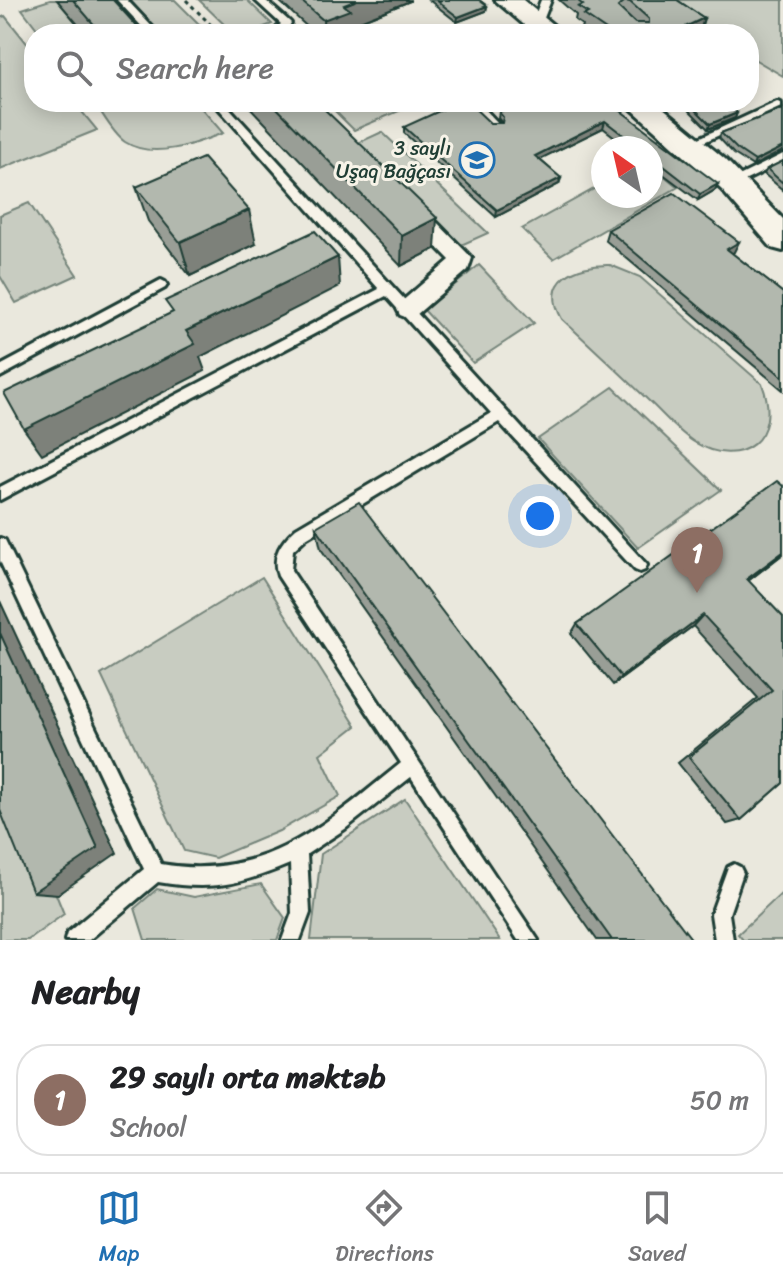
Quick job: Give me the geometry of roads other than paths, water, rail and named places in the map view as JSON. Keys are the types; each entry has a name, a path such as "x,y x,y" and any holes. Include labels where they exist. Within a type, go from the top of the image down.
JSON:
{"main road":[{"path":"507,0 545,19"},
{"path":"652,112 734,181 780,231"}],"street":[{"path":"393,191 461,258 460,264 408,309"}],"lane":[{"path":"122,0 145,24"},
{"path":"260,0 286,24"},
{"path":"691,144 777,105"},
{"path":"227,112 640,565"},
{"path":"482,112 495,126"},
{"path":"734,181 783,158"},
{"path":"0,372 161,285"},
{"path":"0,494 389,289"},
{"path":"500,414 301,533 286,547 283,571 529,940"},
{"path":"0,545 155,872"},
{"path":"74,940 155,872 199,878 244,872 298,851 411,766"},
{"path":"291,940 301,913 298,851"},
{"path":"724,940 720,914 734,873"}],"place":[{"name":"3 saylı Uşaq Bağçası","path":"477,160"},
{"name":"29 saylı orta məktəb","path":"697,593"}]}
